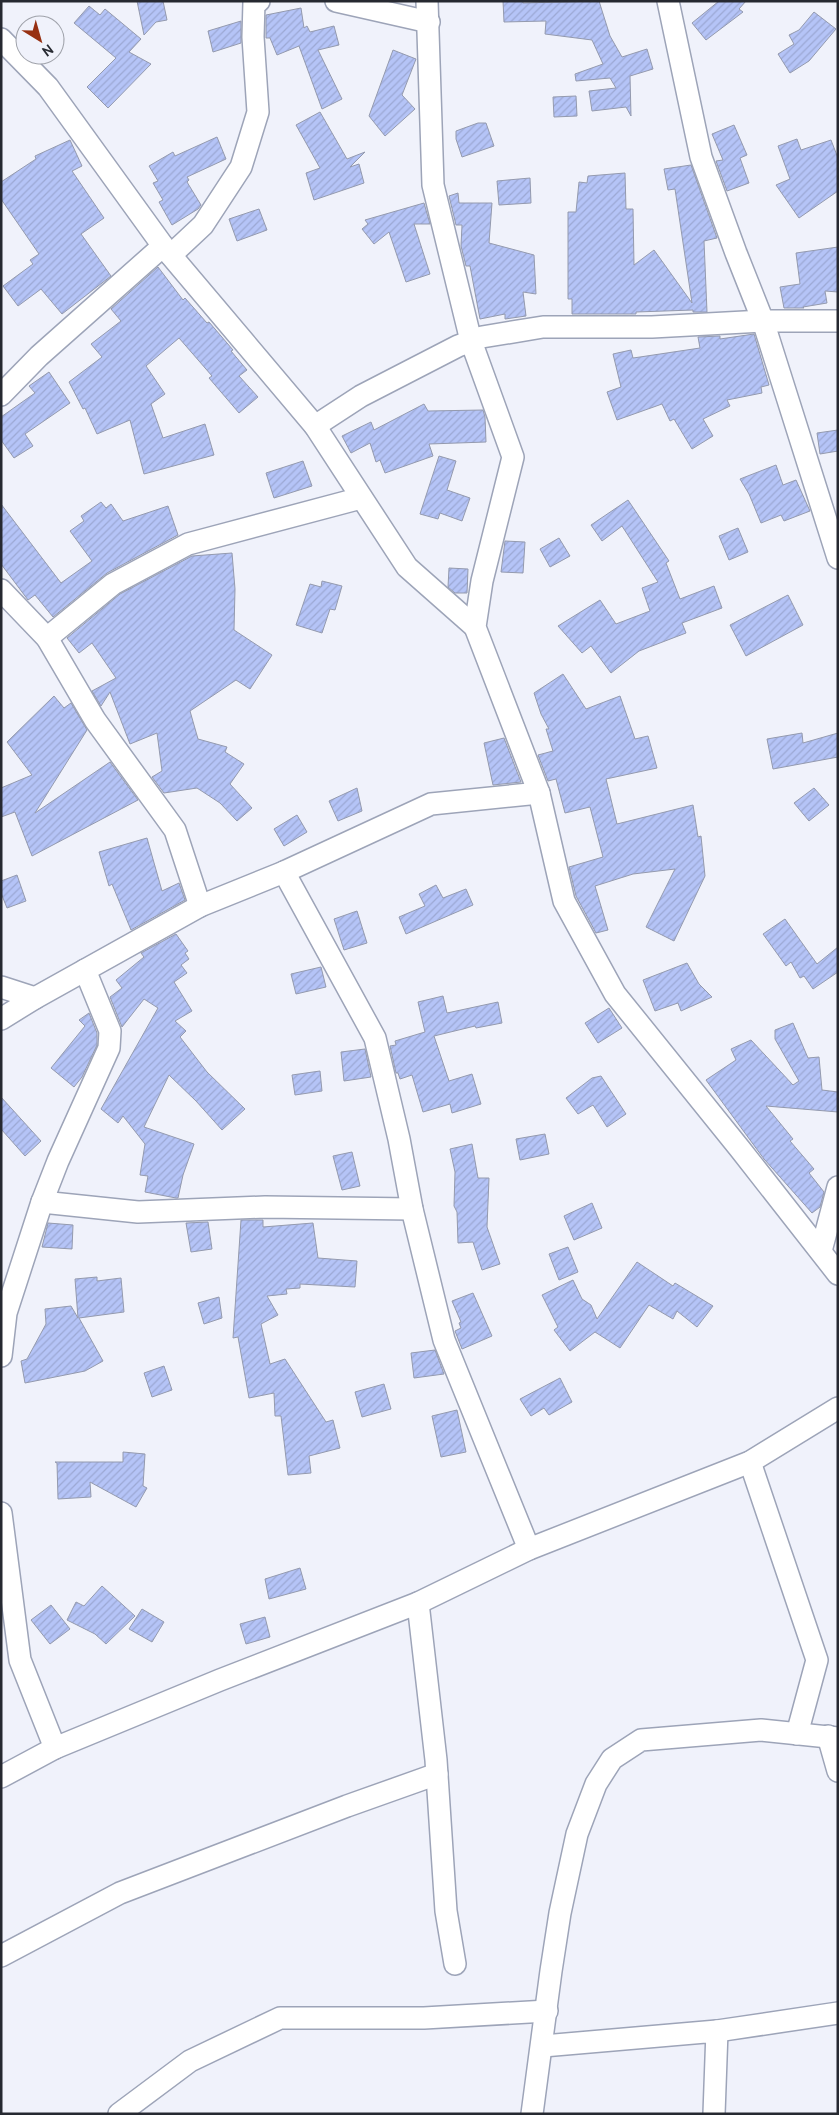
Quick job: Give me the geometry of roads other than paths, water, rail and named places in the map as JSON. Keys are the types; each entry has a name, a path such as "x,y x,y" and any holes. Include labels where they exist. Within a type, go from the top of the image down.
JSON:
{"street":[{"path":"1,395 39,356 167,250 203,225 240,167 258,112 253,37 254,2 258,1"},
{"path":"336,1 428,12 433,186 471,341 513,457 482,581 475,627"},
{"path":"668,1 701,157 763,321 838,558"},
{"path":"1,39 48,87 167,250 314,426 407,568 475,627 539,793 564,901 615,994 838,1274"},
{"path":"314,426 360,396 482,336 543,327 652,326 763,321 838,321"},
{"path":"47,638 113,584 188,544 361,498"},
{"path":"1,590 47,638 95,720 175,830 200,906"},
{"path":"1,1019 200,906 284,872 431,804 539,793"},
{"path":"284,872 376,1038 399,1139 412,1209 444,1340 529,1550"},
{"path":"1,1356 6,1313 42,1202 58,1161 109,1048 110,1031 85,970"},
{"path":"1,986 35,998"},
{"path":"821,1252 838,1187"},
{"path":"42,1202 138,1212 265,1207 412,1209"},
{"path":"1,1777 55,1748 220,1680 418,1603 529,1550 750,1462 838,1408"},
{"path":"750,1462 817,1660 797,1734"},
{"path":"2,1525 20,1660 55,1748"},
{"path":"418,1603 438,1774 446,1911 455,1964"},
{"path":"532,2114 560,1914 577,1834 596,1784 612,1759 641,1740 761,1730 833,1737 838,1771"},
{"path":"1,1956 120,1893 347,1806 438,1774"},
{"path":"118,2114 190,2061 280,2018 424,2018 547,2011"},
{"path":"543,2046 717,2031 838,2013"},
{"path":"714,2114 717,2031"}]}
